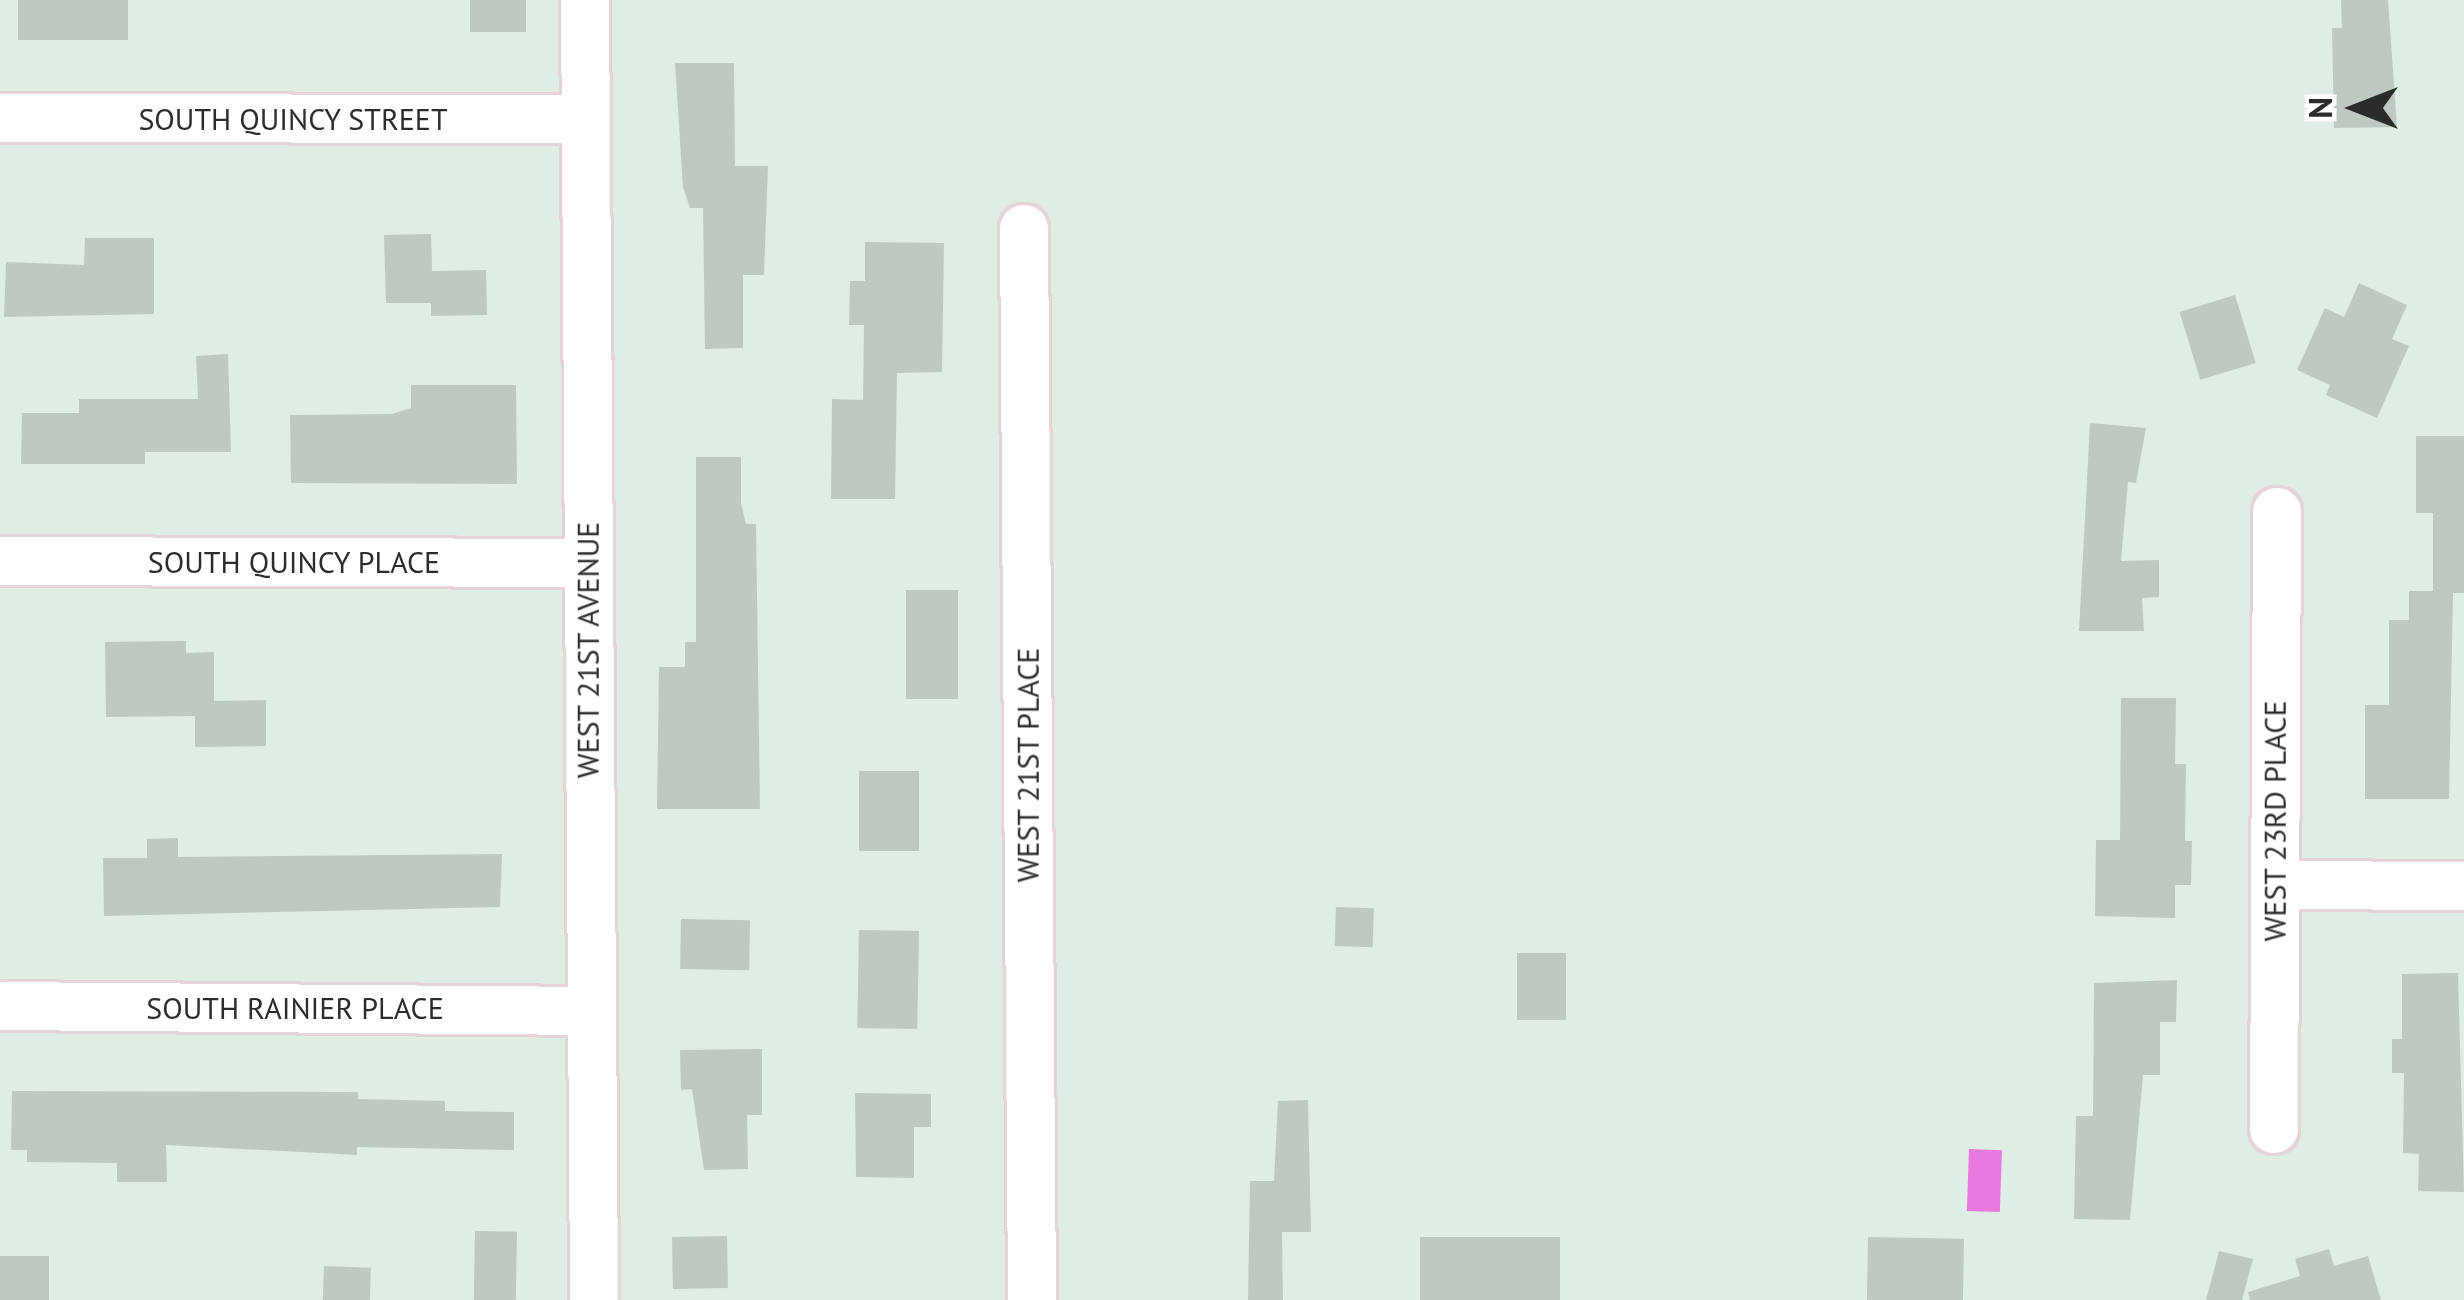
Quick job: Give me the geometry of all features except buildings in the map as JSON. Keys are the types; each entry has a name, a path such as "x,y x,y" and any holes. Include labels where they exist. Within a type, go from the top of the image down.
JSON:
{"street":[{"name":"WEST 21ST AVENUE","path":"585,0 594,1300"},
{"name":"SOUTH QUINCY STREET","path":"0,118 585,119"},
{"name":"WEST 21ST PLACE","path":"1024,229 1032,1300"},
{"name":"WEST 23RD PLACE","path":"2274,1129 2277,512"},
{"name":"SOUTH QUINCY PLACE","path":"0,561 588,563"},
{"path":"2275,885 2464,886"},
{"name":"SOUTH RAINIER PLACE","path":"0,1006 590,1011"}],"shaded area":[{"path":"1969,1149 2002,1150 2000,1212 1967,1211"}]}
